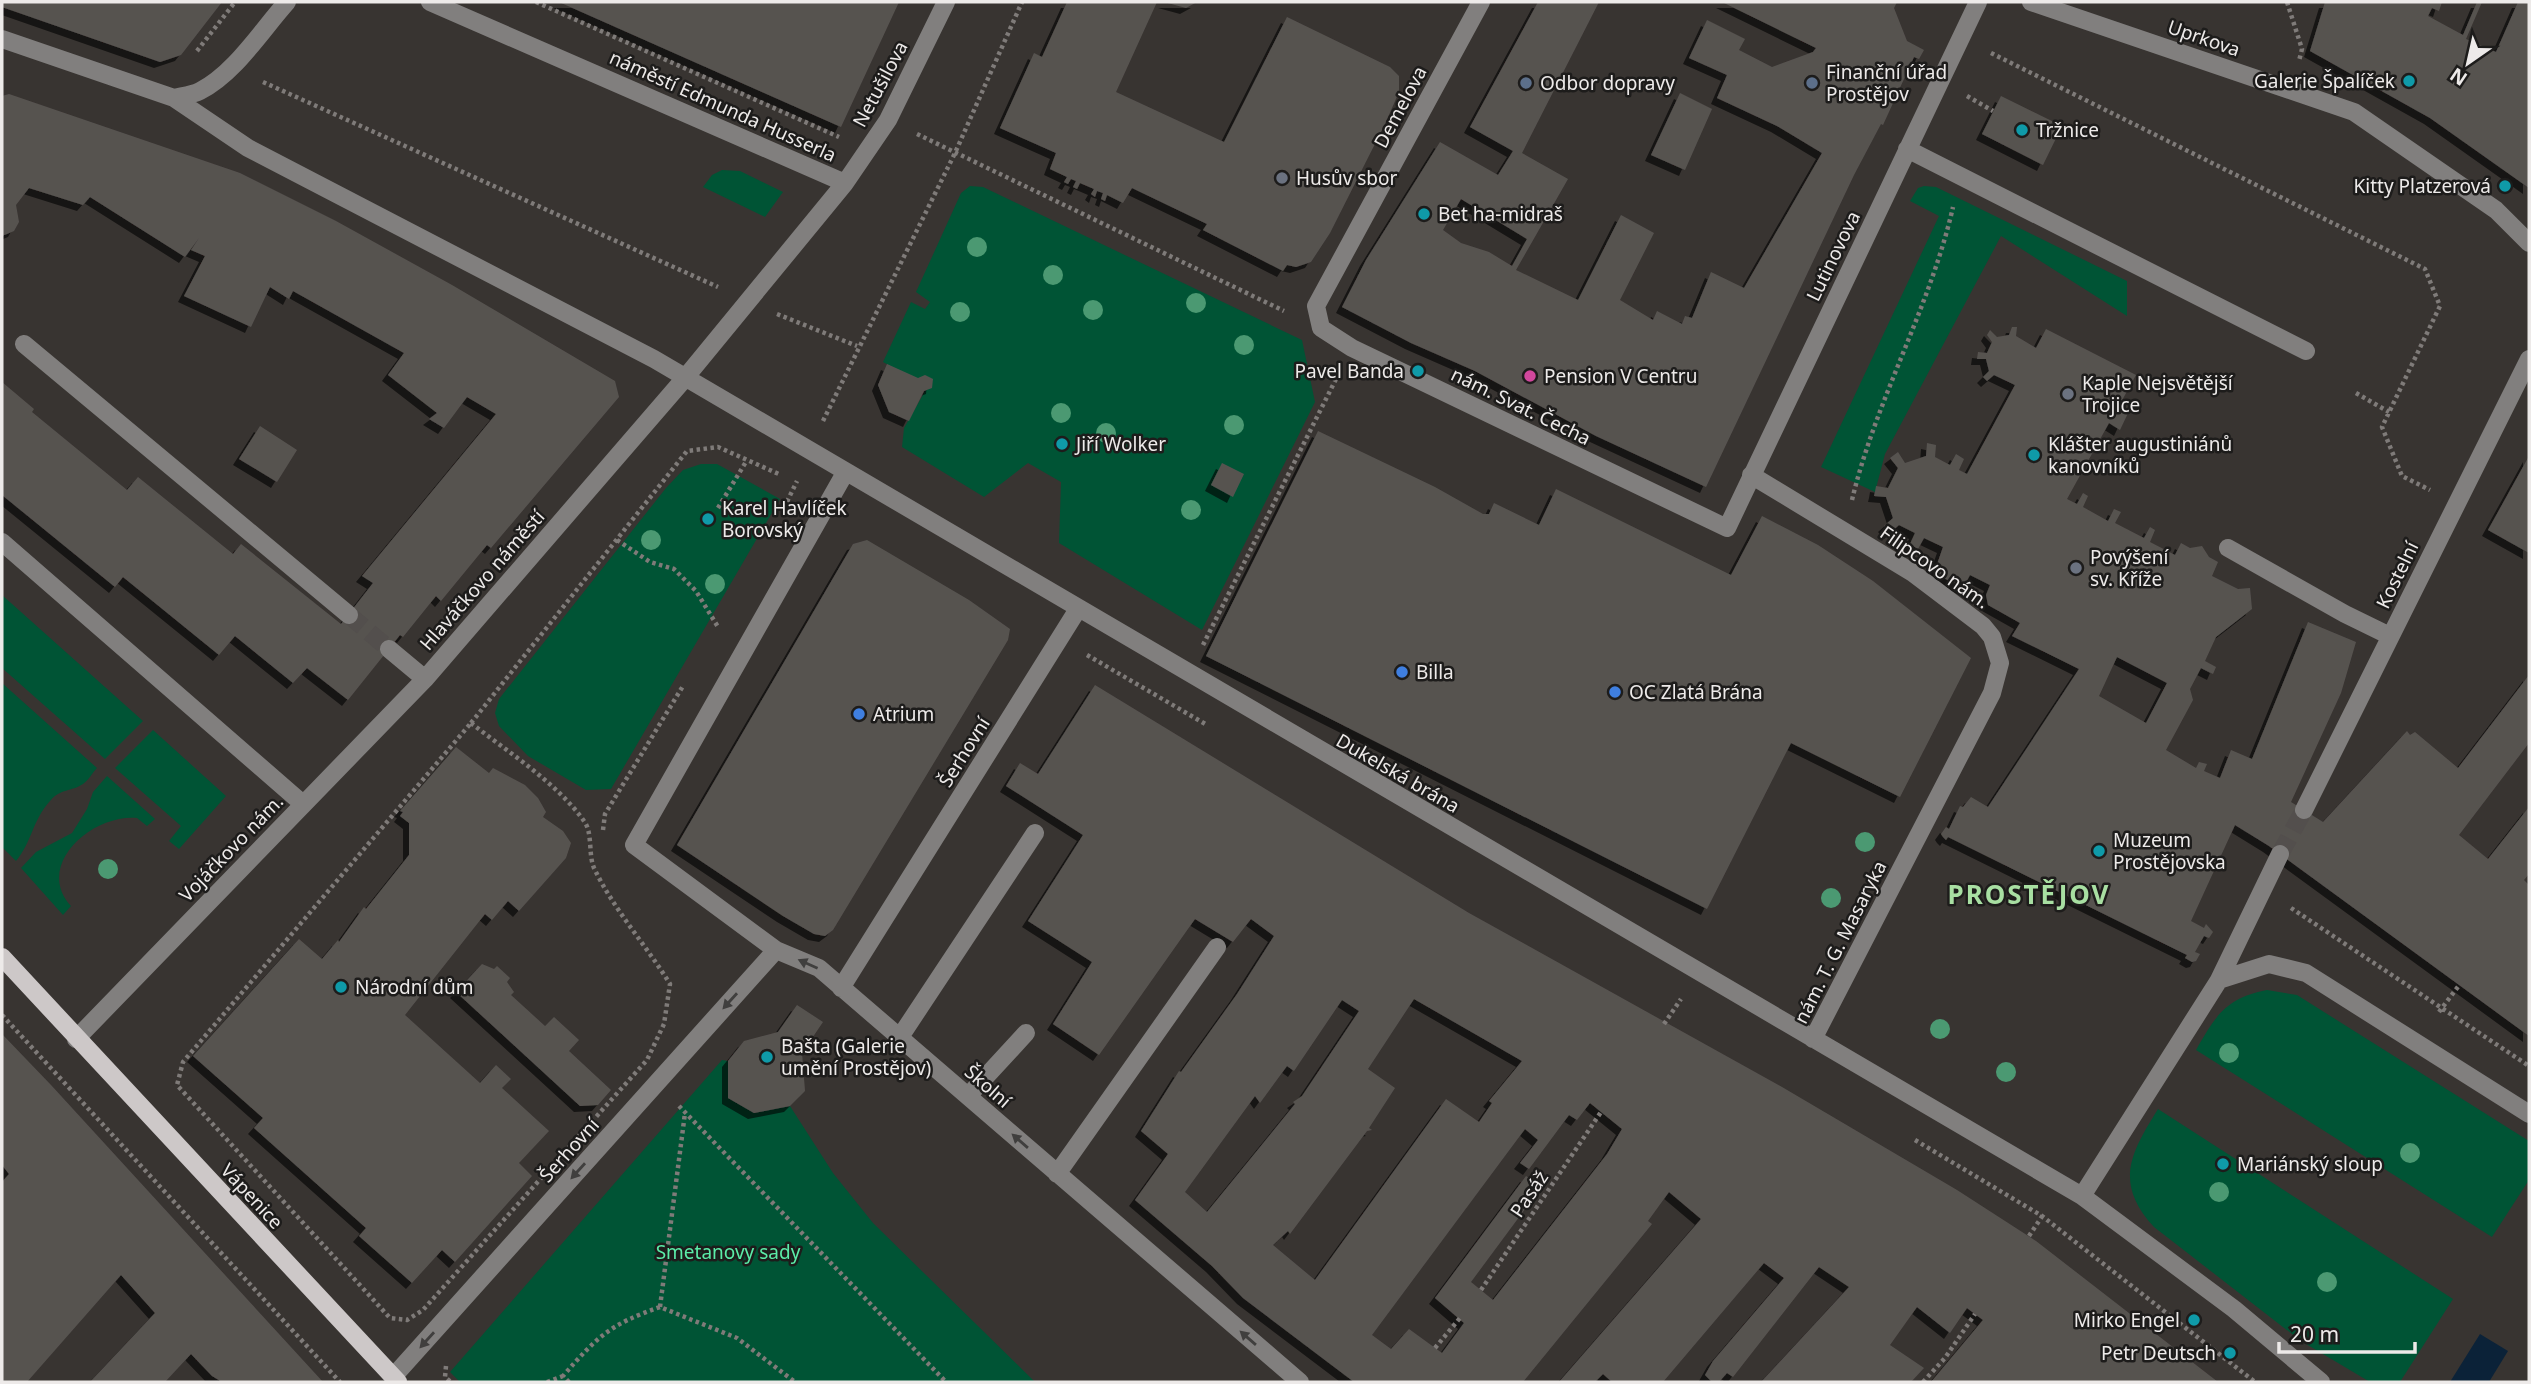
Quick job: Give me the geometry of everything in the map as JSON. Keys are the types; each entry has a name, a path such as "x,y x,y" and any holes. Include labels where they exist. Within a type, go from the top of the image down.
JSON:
{"main road":[{"path":"2,957 76,1039"},
{"name":"Vápenice","path":"76,1039 395,1380"}],"street":[{"path":"174,99 198,92 230,67 287,2"},
{"name":"náměstí Edmunda Husserla","path":"430,2 845,183 685,377"},
{"name":"Netušilova","path":"845,183 888,120 946,2"},
{"name":"Demelova","path":"1321,328 1316,306 1481,2"},
{"name":"Lutinovova","path":"1727,528 1978,2"},
{"name":"Uprkova","path":"2031,2 2354,112 2496,210 2529,243"},
{"path":"2,39 174,99 248,148 685,377 1077,609"},
{"path":"1907,149 2306,351"},
{"name":"nám. Svat. Čecha","path":"1321,328 1352,348 1727,528"},
{"path":"24,344 349,615"},
{"name":"Kostelní","path":"2304,810 2529,359"},
{"name":"Hlaváčkovo náměstí","path":"303,804 425,679 685,377"},
{"path":"831,502 845,473"},
{"name":"Filipcovo nám.","path":"1751,475 1913,573 1967,613 1992,637 1998,653 1999,674 1992,693 1927,819"},
{"name":"Školní","path":"831,502 634,845 776,950 818,968 1300,1382"},
{"name":"Vojáčkovo nám.","path":"2,542 303,804 76,1039"},
{"path":"2228,548 2345,614 2390,636"},
{"name":"Dukelská brána","path":"1077,609 1698,973"},
{"name":"Šerhovní","path":"841,988 1077,609"},
{"path":"389,649 425,679"},
{"name":"nám. T. G. Masaryka","path":"1698,973 1814,1039 1927,819"},
{"path":"900,1038 1035,833"},
{"path":"2082,1196 2219,980 2280,854"},
{"path":"1057,1174 1217,947"},
{"name":"Šerhovní","path":"395,1380 776,950"},
{"path":"2219,980 2269,964 2306,973 2529,1114"},
{"path":"968,1097 1026,1033"},
{"path":"1814,1039 2082,1196 2234,1309 2320,1382"}],"path":[{"path":"189,61 235,2"},
{"path":"537,2 843,139"},
{"path":"797,482 809,450 858,346 955,153 1022,2"},
{"path":"2287,2 2302,49 2292,91"},
{"path":"1961,38 2425,269 2440,306 2382,427 2402,476 2455,504"},
{"path":"230,67 747,302 858,346"},
{"path":"888,120 1321,328"},
{"path":"1844,531 1867,443 1916,326 1946,236 1960,177"},
{"path":"1188,674 1352,348"},
{"path":"2357,393 2389,412"},
{"path":"471,723 560,794 587,824 593,865 624,920 650,952 670,984 664,1024 647,1060 423,1310 407,1320 390,1318 177,1085 183,1062 471,723 687,451 718,447 797,482 831,502"},
{"path":"718,508 747,460"},
{"path":"617,540 650,562 674,569 696,591 719,627"},
{"path":"1059,639 1214,729"},
{"path":"2263,890 2529,1066"},
{"path":"2417,1043 2460,984"},
{"path":"1668,994 1690,1007"},
{"path":"2,1015 340,1382"},
{"path":"676,1103 946,1382"},
{"path":"660,1307 685,1112"},
{"name":"Pasáž","path":"1481,1290 1601,1112"},
{"path":"1903,1133 2042,1216 2255,1382"},
{"path":"547,1382 563,1376 598,1336 629,1318 660,1307 737,1338 795,1382"},
{"path":"1923,1382 1945,1358 1975,1314"},
{"path":"1435,1348 1460,1318"},
{"path":"563,1376 569,1382"}],"green space":[{"path":"722,170 740,171 783,192 765,217 703,187 712,175"},
{"path":"970,186 983,187 1302,340 1315,402 1202,630 1059,543 1061,482 1028,463 984,497 902,447 904,428 928,386 883,362 911,302 925,309 930,302 916,292 961,193"},
{"path":"1936,187 2127,281 2127,316 2001,236 1885,454 1875,492 1821,467 1939,216 1910,201 1918,188"},
{"path":"701,464 717,464 780,499 611,789 586,790 528,756 499,726 495,713 499,699 666,488 683,470"},
{"path":"2,595 143,721 105,759 2,668"},
{"path":"2,683 97,768 83,784 58,794 50,801 39,816 16,861 2,847"},
{"path":"153,730 226,796 179,849 169,841 181,826 115,768"},
{"path":"107,776 155,819 147,826 137,818 102,824 73,846 63,860 59,875 61,891 71,906 63,915 21,868 36,852 72,833 87,809 93,792"},
{"path":"2267,990 2297,995 2529,1141 2529,1180 2492,1237 2196,1050 2216,1018 2232,1003"},
{"name":"Smetanovy sady","path":"722,1060 728,1061 728,1098 754,1113 790,1106 833,1173 873,1223 1035,1382 460,1382 450,1372"},
{"path":"2158,1109 2453,1299 2400,1382 2370,1382 2301,1341 2154,1227 2134,1196 2130,1168 2140,1140"}],"water":[{"path":"2480,1334 2508,1351 2489,1382 2450,1382"}],"building":[{"path":"2,2 222,2 181,55 160,62 2,7"},
{"path":"559,2 899,2 841,127"},
{"path":"1067,2 1157,2 1116,92 1224,142 1287,17 1390,67 1399,76 1399,92 1385,124 1330,233 1311,262 1296,267 1287,265 1283,271 1203,230 1207,224 1132,188 1123,203 1107,195 1105,201 1101,199 1103,193 1097,191 1095,197 1091,194 1094,189 1080,183 1077,189 1073,187 1076,181 1071,179 1068,184 1064,182 1067,177 1050,169 1056,153 1000,128 1034,53 1042,57"},
{"path":"1164,2 1197,2 1186,8"},
{"path":"1538,2 1599,2 1522,153 1568,179 1516,270 1578,300 1621,215 1654,233 1620,300 1653,320 1657,311 1682,324 1685,316 1692,318 1711,272 1744,288 1822,153 1777,126 1717,98 1727,75 1689,58 1707,20 1745,39 1739,50 1772,67 1813,52 1816,48 1722,2 1897,2 1894,8 1907,41 1924,50 1919,59 1914,57 1883,125 1881,124 1854,175 1706,487 1596,436 1475,371 1411,343 1342,307 1366,260 1440,142 1498,175 1513,151 1470,127","holes":["1461,199 1527,239 1512,266 1489,252 1461,243 1443,230"]},
{"path":"2325,2 2442,2 2439,11 2432,8 2428,16 2463,35 2477,2 2482,2 2466,39 2496,52 2518,2 2529,2 2529,188 2430,118 2310,51"},
{"path":"1680,93 1712,109 1685,170 1651,155"},
{"path":"9,94 240,173 336,221 452,285 615,381 619,397 491,548 487,545 441,601 436,596 403,637 400,635 348,700 307,668 293,683 235,636 219,655 123,577 115,587 2,495 2,382 34,409 32,412 127,490 138,477 233,554 241,544 341,624 373,583 362,576 496,414 467,397 444,428 429,419 437,413 388,375 404,353 293,291 289,299 270,287 251,327 184,296 205,256 191,250 199,238 185,257 90,197 83,205 29,188 16,205 19,222 14,231 2,236 2,96"},
{"name":"Tržnice","path":"2001,96 2062,126 2043,165 1982,134"},
{"path":"2012,327 2017,327 2016,336 2036,348 2046,329 2136,375 2120,404 2129,411 2120,430 2109,423 2067,499 2077,504 2083,493 2088,496 2083,507 2108,521 2114,509 2121,512 2115,523 2144,538 2150,527 2155,530 2150,542 2175,555 2181,543 2190,548 2202,546 2209,557 2218,562 2212,576 2238,589 2250,588 2252,609 2216,637 2205,661 2216,667 2213,674 2201,668 2190,689 2193,700 2166,750 2196,768 2199,762 2207,764 2204,771 2220,778 2231,750 2252,759 2308,622 2356,642 2341,693 2291,802 2323,822 2407,731 2410,735 2415,732 2458,768 2529,675 2529,743 2459,835 2488,859 2529,807 2529,874 2524,880 2529,885 2529,1036 2269,846 2235,825 2191,921 2204,928 2206,924 2213,932 2209,938 2204,936 2195,952 2200,954 2196,961 2192,962 2185,958 2187,955 1948,837 1946,840 1943,837 1941,834 1946,827 1949,829 1960,806 1963,807 1971,797 1988,807 2079,669 2012,636 2020,623 1988,605 1986,595 1990,585 1970,575 1963,588 1934,573 1943,547 1924,538 1918,549 1910,544 1915,533 1899,525 1890,533 1884,526 1893,518 1886,497 1874,496 1876,486 1888,488 1898,468 1890,458 1898,452 1905,463 1926,456 1927,443 1936,445 1935,457 1950,465 1956,454 1964,459 1959,470 1967,474 2015,385 1994,375 1987,381 1983,377 1989,371 1986,359 1977,359 1978,352 1987,353 1992,342 1987,335 1990,330 1997,337 2009,335","holes":["2117,657 2167,683 2146,723 2099,696"]},
{"path":"887,364 918,378 925,375 933,379 932,388 924,391 909,421 889,412 878,385"},
{"path":"260,426 297,450 277,482 239,459"},
{"name":"OC Zlatá Brána","path":"1318,431 1435,487 1483,514 1489,514 1494,503 1539,525 1556,489 1731,575 1762,516 1818,545 1873,581 1971,658 1900,797 1791,743 1707,909 1206,656"},
{"path":"2529,456 2529,553 2488,530"},
{"path":"1222,463 1244,474 1233,497 1211,485"},
{"name":"Atrium","path":"867,540 969,600 1010,629 1008,640 833,930 825,936 814,934 783,916 677,845 853,544"},
{"path":"1095,685 1469,913 1782,1087 1957,1190 2036,1241 2218,1382 1931,1382 1983,1320 1967,1308 1950,1333 1917,1307 1890,1345 1924,1368 1911,1382 1761,1382 1849,1287 1819,1267 1733,1377 1727,1373 1719,1382 1712,1382 1705,1375 1713,1361 1784,1278 1764,1263 1663,1382 1612,1382 1603,1374 1595,1382 1559,1382 1701,1219 1669,1192 1648,1221 1652,1224 1523,1382 1354,1382 1243,1298 1212,1266 1135,1200 1168,1154 1141,1131 1179,1071 1181,1072 1237,994 1274,936 1251,919 1233,942 1195,919 1099,1055 1053,1024 1092,962 1028,921 1083,835 1006,786 1020,763 1038,774","holes":["1414,999 1522,1061 1489,1101 1492,1103 1479,1122 1446,1099 1315,1280 1273,1245 1288,1231 1290,1234 1367,1131 1372,1130 1369,1128 1395,1088 1368,1069","1342,1000 1359,1011 1302,1096 1293,1102 1295,1104 1207,1212 1185,1192 1255,1096 1260,1103 1287,1066 1294,1071","1590,1103 1622,1129 1607,1154 1493,1300 1471,1282 1542,1186 1526,1176 1435,1298 1464,1323 1442,1353 1409,1329 1391,1349 1372,1335 1525,1129 1538,1140 1520,1163 1529,1169 1569,1115 1577,1120"]},
{"name":"Národní dům","path":"456,747 489,773 493,768 525,785 538,798 546,812 543,817 563,831 571,843 566,858 519,911 508,901 492,920 485,914 405,1015 480,1083 496,1065 511,1079 502,1088 549,1131 519,1163 532,1176 455,1262 442,1250 412,1283 359,1236 366,1228 254,1128 263,1118 193,1056 299,939 322,959 338,940 339,942 364,907 366,909 409,855 409,823 400,816 403,812 400,811"},
{"path":"482,964 494,969 497,966 510,978 507,982 514,992 511,995 545,1026 554,1017 579,1040 569,1051 611,1090 598,1105 580,1106 456,992"},
{"name":"Bašta (Galerie umění Prostějov)","path":"797,1005 823,1022 802,1053 805,1091 790,1106 754,1113 728,1098 728,1061 744,1041 778,1032"},
{"path":"2,1034 323,1382 222,1382 212,1376 191,1354 165,1382 90,1382 155,1313 121,1275 27,1382 2,1382 2,1182 9,1174 2,1165"}],"tunnel":[{"path":"349,615 389,649"},
{"path":"2280,854 2304,810"}],"place":[{"name":"Galerie Špalíček","path":"2409,81"},
{"name":"Odbor dopravy","path":"1526,83"},
{"name":"Finanční úřad Prostějov","path":"1812,83"},
{"name":"Tržnice","path":"2022,130"},
{"name":"Husův sbor","path":"1282,178"},
{"name":"Kitty Platzerová","path":"2505,186"},
{"name":"Bet ha-midraš","path":"1424,214"},
{"name":"Pavel Banda","path":"1418,371"},
{"name":"Pension V Centru","path":"1530,376"},
{"name":"Kaple Nejsvětější Trojice","path":"2068,394"},
{"name":"Jiří Wolker","path":"1062,444"},
{"name":"Klášter augustiniánů kanovníků","path":"2034,455"},
{"name":"Karel Havlíček Borovský","path":"708,519"},
{"name":"Povýšení sv. Kříže","path":"2076,568"},
{"name":"Billa","path":"1402,672"},
{"name":"OC Zlatá Brána","path":"1615,692"},
{"name":"Atrium","path":"859,714"},
{"name":"Muzeum Prostějovska","path":"2099,851"},
{"name":"Národní dům","path":"341,987"},
{"name":"Bašta (Galerie umění Prostějov)","path":"767,1057"},
{"name":"Mariánský sloup","path":"2223,1164"},
{"name":"Mirko Engel","path":"2194,1320"},
{"name":"Petr Deutsch","path":"2230,1353"}],"district":[{"name":"PROSTĚJOV","path":"2029,894"}]}
